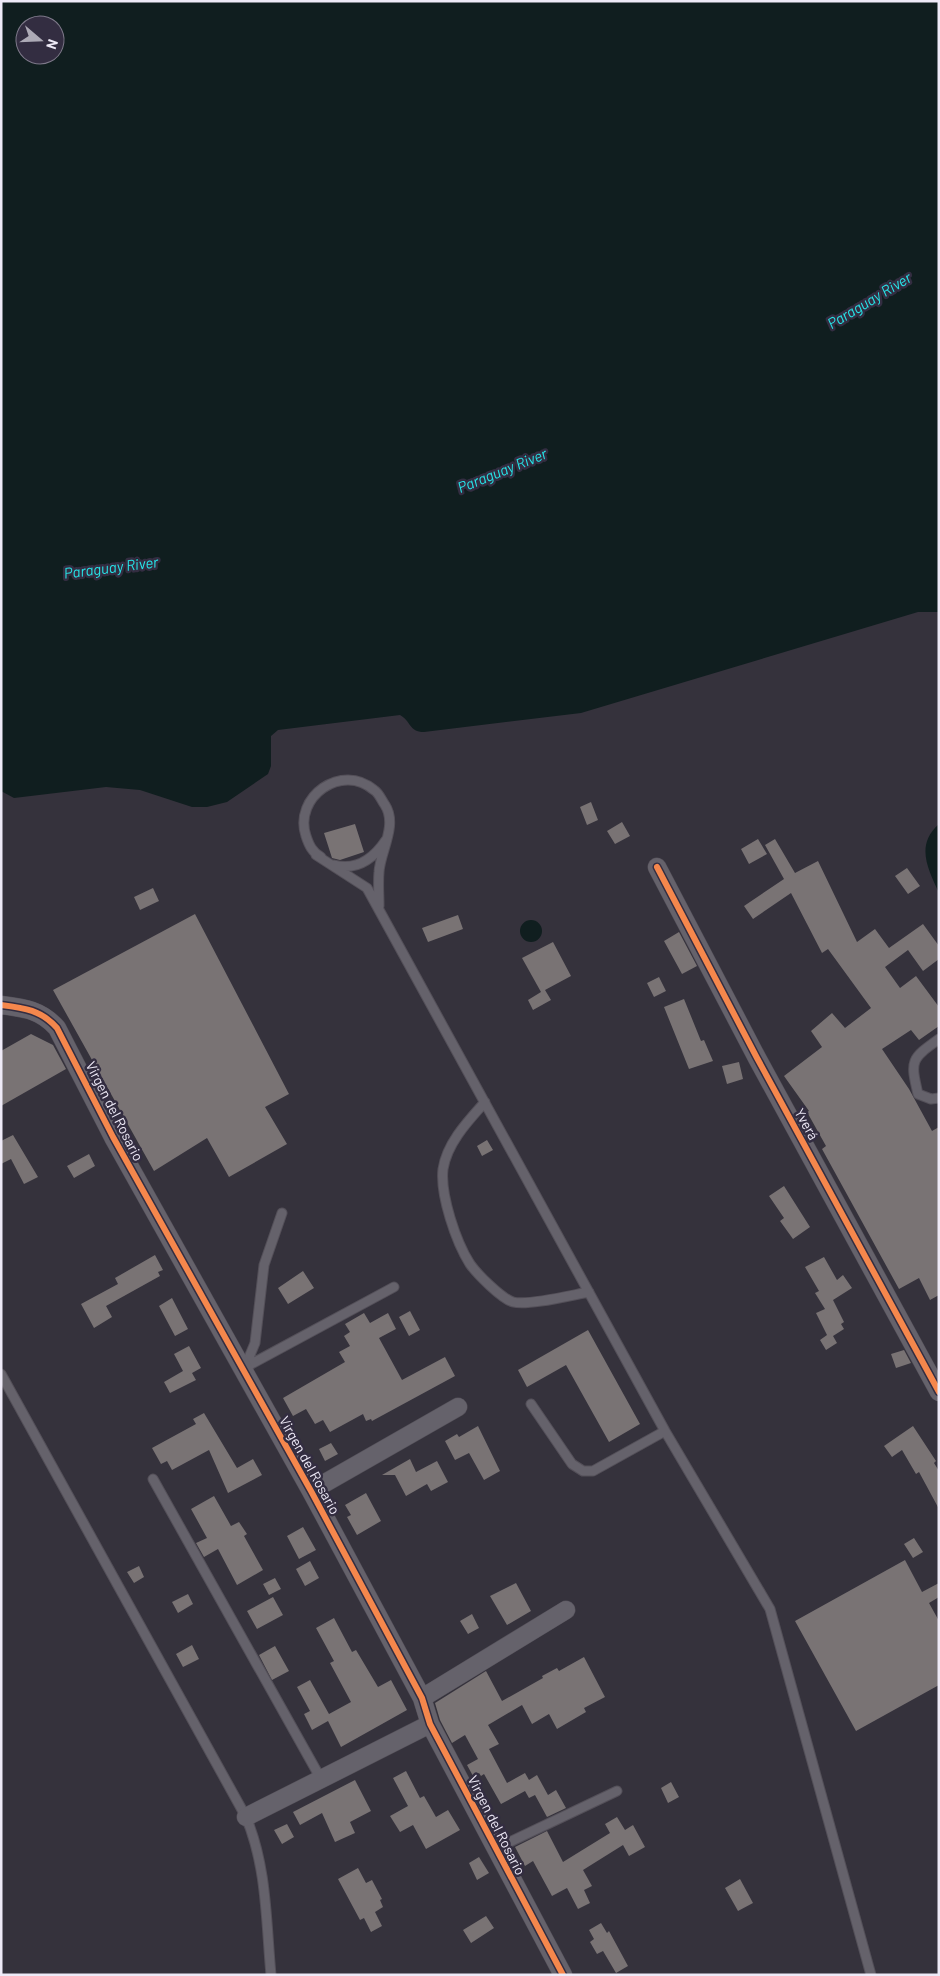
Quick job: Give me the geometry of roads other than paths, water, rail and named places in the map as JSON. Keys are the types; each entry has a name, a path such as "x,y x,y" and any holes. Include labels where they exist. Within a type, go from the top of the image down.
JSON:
{"street":[{"name":"Yverá","path":"657,867 762,1066 939,1392"},
{"name":"Virgen del Rosario","path":"1,1005 33,1009 49,1018 58,1028 113,1137 244,1368 422,1698 430,1724 469,1794 495,1849 563,1975"},
{"path":"310,1491 458,1407"},
{"path":"422,1698 566,1610"},
{"path":"246,1817 430,1724"}],"lane":[{"path":"379,909 379,870 390,820 387,808 374,790 358,781 336,781 320,788 306,808 304,829 309,845 316,855 367,888 665,1431 770,1609 871,1975"},
{"path":"316,855 335,865 359,865 377,854 386,840"},
{"path":"939,1039 918,1054 914,1062 918,1094 931,1099 939,1098"},
{"path":"485,1102 461,1129 443,1169 444,1192 454,1226 470,1265 496,1291 513,1302 530,1302 589,1292"},
{"path":"244,1368 255,1343 264,1265 282,1213"},
{"path":"244,1368 394,1287"},
{"path":"1,1374 246,1817 257,1842 262,1863 271,1975"},
{"path":"532,1404 572,1464 583,1471 593,1471 665,1431"},
{"path":"153,1479 322,1779"},
{"path":"495,1849 617,1790"}],"water":[{"name":"Paraguay River","path":"1,1 939,1 939,612 918,612 581,713 424,732 415,730 400,715 278,730 271,736 271,766 268,774 227,802 207,807 192,807 140,790 106,787 14,798 1,791"},
{"path":"939,824 939,893 928,866 926,849 927,840"},
{"path":"531,920 539,923 542,931 539,939 531,942 523,939 520,931 523,923"}]}
